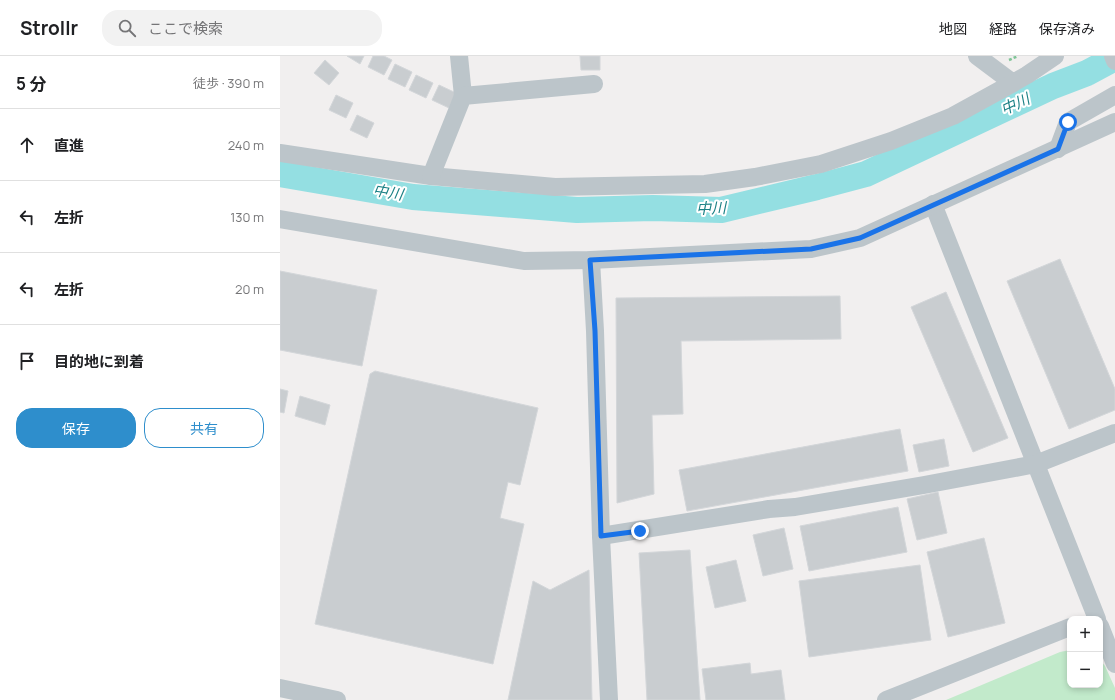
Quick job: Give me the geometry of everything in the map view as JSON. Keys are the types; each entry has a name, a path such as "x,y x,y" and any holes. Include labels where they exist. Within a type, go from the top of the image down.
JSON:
{"street":[{"path":"432,176 463,96 460,56"},
{"path":"976,56 1013,83"},
{"path":"280,152 432,176 555,188 705,184 755,177 821,164 891,141 952,116 1027,75 1055,56"},
{"path":"1113,56 1115,61"},
{"path":"463,96 594,84"},
{"path":"1058,149 1068,122 1115,95"},
{"path":"280,219 524,261 590,260 811,249 860,238 1115,122"},
{"path":"933,204 1094,616"},
{"path":"590,260 595,331 601,536 610,700"},
{"path":"601,536 769,509 802,506 1036,464 1115,433"},
{"path":"886,700 1067,628"},
{"path":"1103,636 1115,664"},
{"path":"280,688 337,700"}],"green space":[{"path":"1067,651 1067,688 1103,688 1103,664 1115,688 1115,700 946,700 1060,652"}],"building":[{"path":"347,56 364,56 360,64"},
{"path":"373,56 384,56 392,60 384,75 368,67"},
{"path":"580,56 600,56 600,70 581,70"},
{"path":"325,60 339,73 329,85 314,73"},
{"path":"395,64 412,72 405,87 388,79"},
{"path":"416,75 433,83 426,98 409,90"},
{"path":"439,85 456,93 449,108 432,100"},
{"path":"336,95 353,103 346,118 329,110"},
{"path":"357,115 374,123 367,138 350,130"},
{"path":"1060,259 1115,389 1115,410 1069,429 1007,281"},
{"path":"280,271 377,290 362,366 280,350"},
{"path":"946,292 1008,438 973,452 911,307"},
{"path":"840,296 841,339 681,341 683,414 652,415 654,494 617,503 616,298"},
{"path":"375,371 538,408 520,485 508,482 500,518 524,524 493,664 315,624 370,374"},
{"path":"280,389 288,391 284,413 280,412"},
{"path":"300,396 330,405 325,425 295,416"},
{"path":"900,429 908,471 687,511 679,470"},
{"path":"944,439 949,466 919,472 913,445"},
{"path":"938,492 947,533 917,540 907,499"},
{"path":"898,507 907,552 809,571 800,526"},
{"path":"784,528 793,569 763,576 753,535"},
{"path":"984,538 1005,623 948,637 927,552"},
{"path":"690,550 700,700 647,700 639,553"},
{"path":"736,560 746,601 715,608 706,567"},
{"path":"920,565 931,640 809,657 799,581"},
{"path":"589,570 592,700 508,700 533,581 550,590"},
{"path":"750,663 751,674 781,670 785,700 706,700 702,669"}],"waterway":[{"name":"中川","path":"280,174 413,197 577,210 653,208 721,210 866,174 1053,86 1087,73 1115,58"}],"route":[{"path":"640,531 601,536 595,331 590,260 811,249 860,238 1058,149 1068,122"}]}
